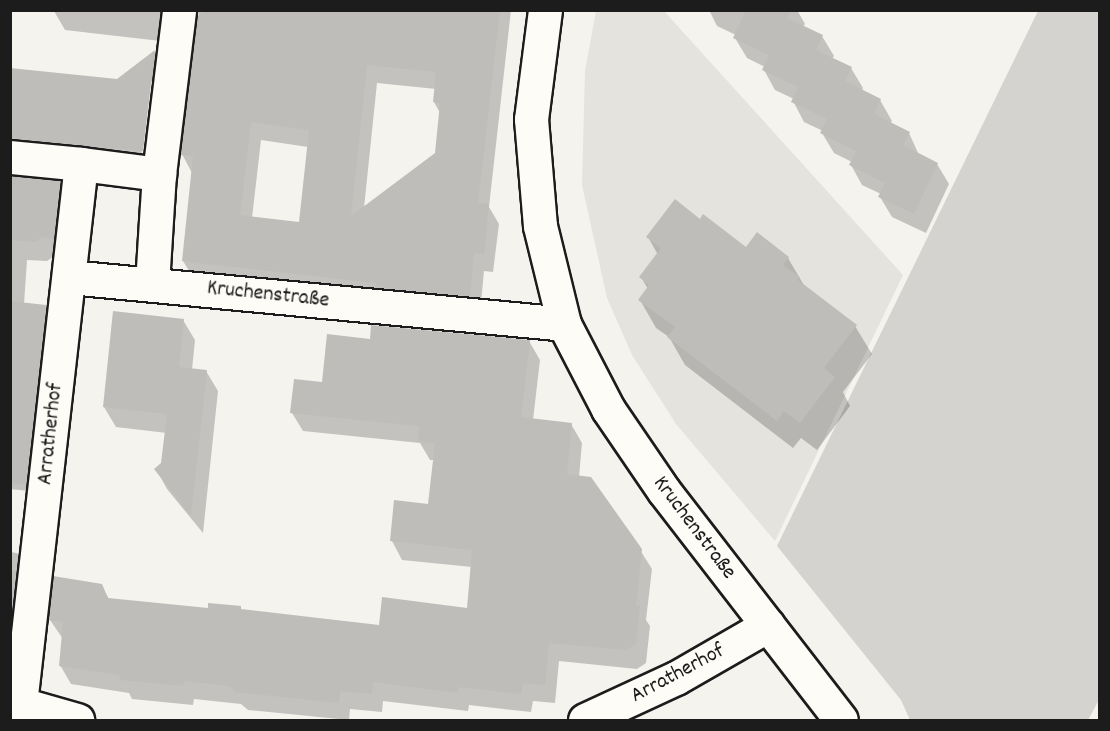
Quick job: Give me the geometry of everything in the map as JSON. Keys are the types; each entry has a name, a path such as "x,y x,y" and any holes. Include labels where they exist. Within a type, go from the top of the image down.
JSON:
{"street":[{"path":"152,284 159,174 179,10"},
{"name":"Kruchenstraße","path":"546,10 531,119 540,226 564,324 608,409 664,491 841,720"},
{"path":"10,156 159,174"},
{"name":"Arratherhof","path":"77,720 15,702 69,277 81,164"},
{"name":"Kruchenstraße","path":"69,277 564,324"},
{"name":"Arratherhof","path":"585,720 676,678 768,625"}],"shaded area":[{"path":"596,11 664,11 903,275 775,541 676,424 632,355 607,298 582,185 585,71"},
{"path":"1038,11 1099,11 1099,700 1088,720 910,720 901,700 777,546"}],"building":[{"path":"205,10 500,10 478,203 489,204 484,254 474,253 470,296 375,287 376,283 182,261 193,156 180,155 197,17","holes":["367,65 436,72 433,102 440,103 435,153 351,216","251,122 309,130 299,222 240,215"]},
{"path":"746,10 791,10 787,18 823,35 816,50 852,67 845,81 881,99 874,114 910,132 903,145 938,163 914,214 878,197 885,183 849,165 856,151 820,133 827,119 791,102 798,87 762,70 769,55 733,38"},
{"path":"155,50 143,151 10,138 10,68 117,79"},
{"path":"10,176 60,181 54,239 41,237 36,242 10,240"},
{"path":"675,199 700,219 703,214 746,247 757,232 789,257 783,265 800,277 798,280 857,325 824,368 835,377 800,423 784,411 777,421 667,337 675,327 638,300 649,285 639,277 661,248 646,237"},
{"path":"10,301 46,305 26,484 10,483"},
{"path":"113,311 184,319 179,367 207,370 191,516 154,469 161,463 167,414 103,407"},
{"path":"371,325 530,340 521,417 572,423 567,474 591,477 642,549 636,605 640,606 636,644 626,650 549,643 545,685 523,683 521,694 458,687 458,693 373,682 372,694 340,691 339,703 236,692 229,686 184,681 183,686 120,680 120,675 59,666 63,622 48,620 53,576 102,584 108,598 208,608 208,603 241,606 241,609 379,625 382,597 467,608 472,550 390,541 394,500 428,504 435,443 418,441 419,426 290,413 294,379 322,382 327,334 370,339"},
{"path":"10,571 16,571 11,616 10,616"}]}
